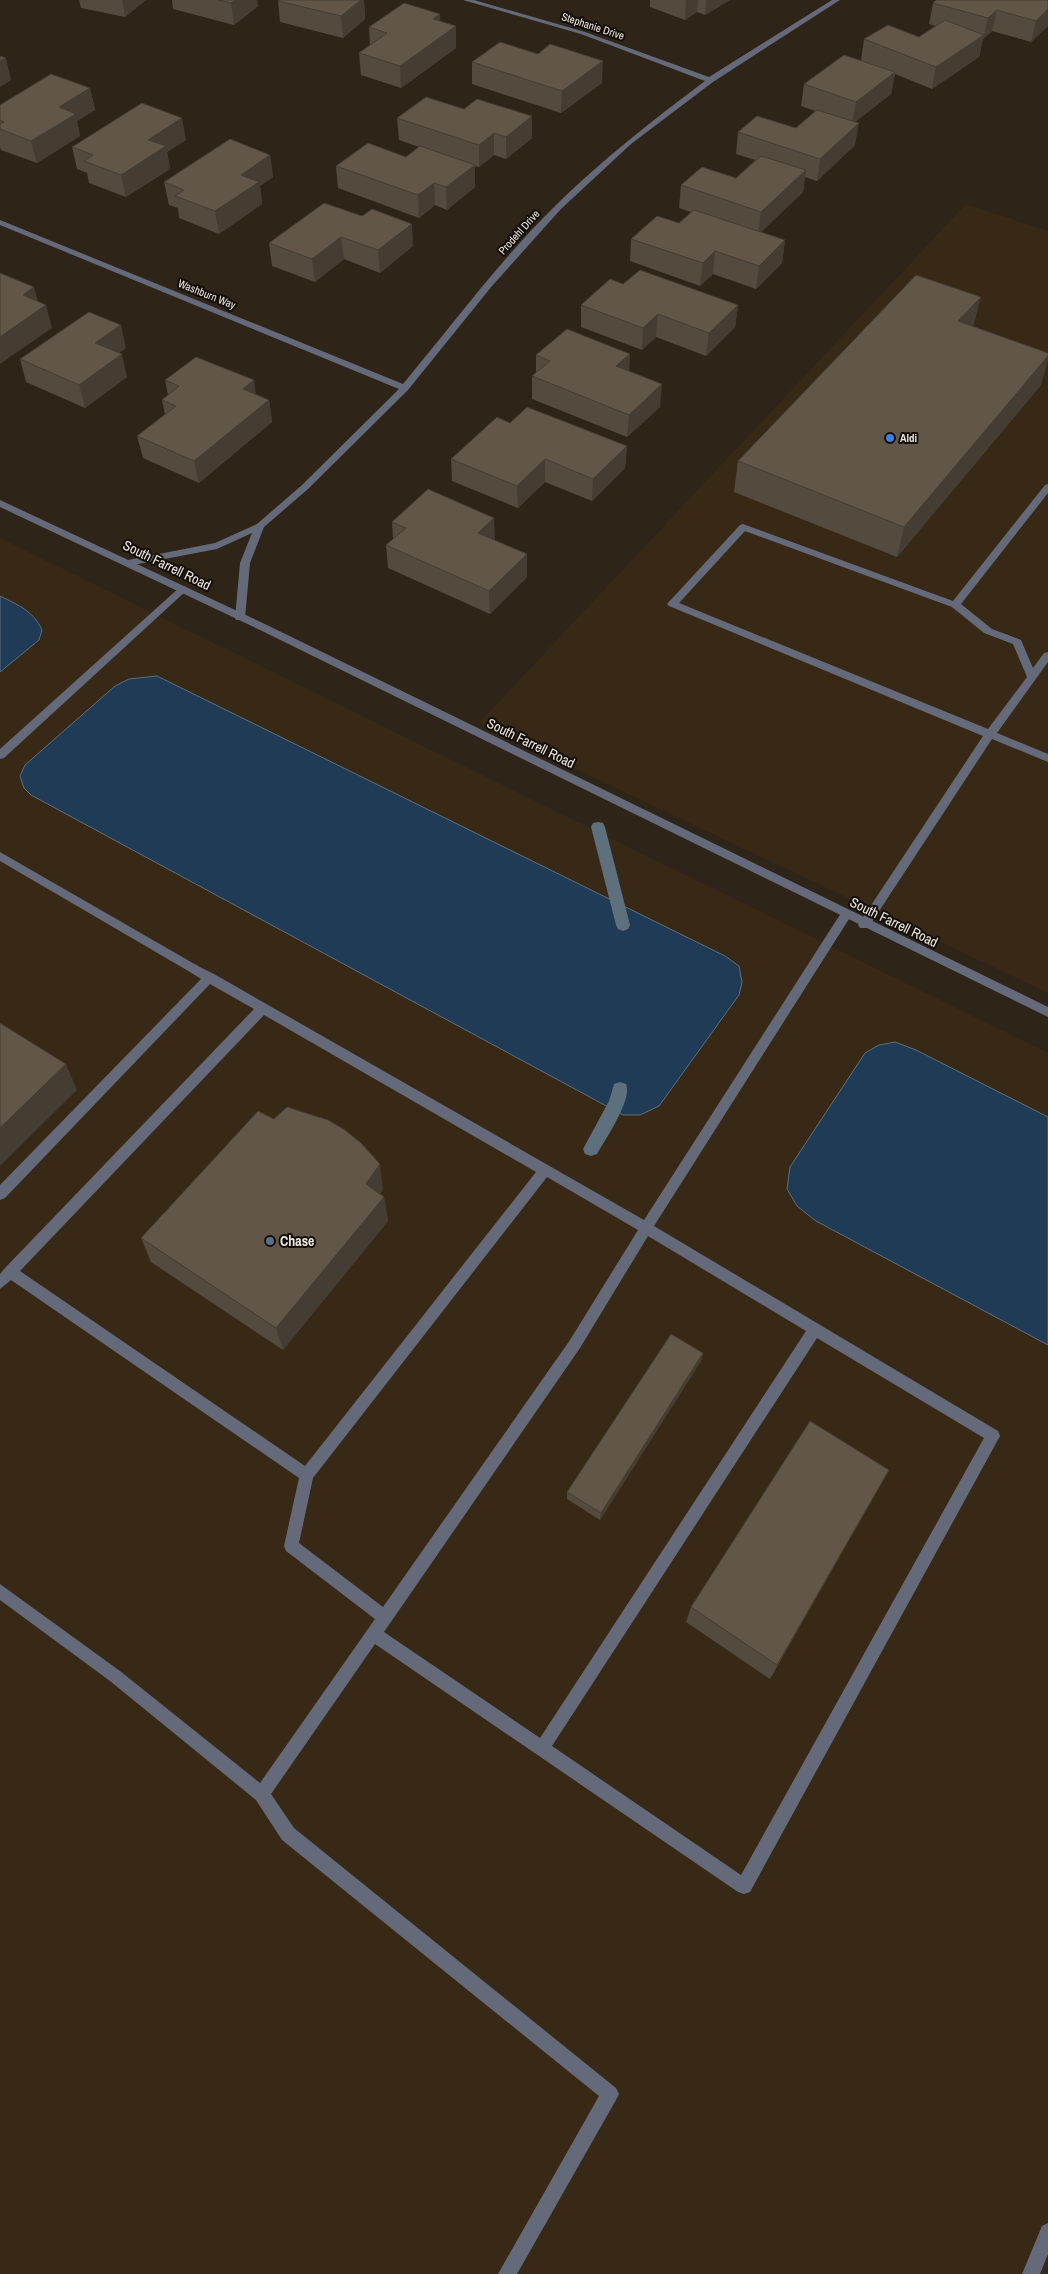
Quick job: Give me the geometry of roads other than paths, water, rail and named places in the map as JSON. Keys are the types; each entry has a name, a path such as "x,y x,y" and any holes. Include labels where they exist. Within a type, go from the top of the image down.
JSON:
{"street":[{"name":"Stephanie Drive","path":"466,0 583,33 710,80"},
{"name":"Prodehl Drive","path":"128,562 216,546 260,526 305,487 405,388 488,284 558,206 628,142 710,80 795,24 837,0"},
{"name":"Washburn Way","path":"0,222 405,388"},
{"path":"955,605 1048,487"},
{"name":"South Farrell Road","path":"0,503 128,562 864,925 1048,1012"},
{"name":"Prodehl Drive","path":"240,618 245,563 260,526"},
{"path":"1032,677 1017,642 988,631 955,605 744,527 672,604 1048,758"},
{"path":"0,756 183,589"},
{"path":"864,925 990,734 1048,655"},
{"path":"0,856 646,1228 993,1436 744,1886 374,1634"},
{"path":"262,1794 575,1344 646,1228 846,916"},
{"path":"0,1194 210,978"},
{"path":"263,1008 5,1278 307,1475"},
{"path":"385,1618 291,1546 307,1475 545,1170"},
{"path":"542,1748 815,1330"},
{"path":"0,1591 115,1676 262,1794 288,1834 610,2094 507,2274"},
{"path":"1031,2274 1048,2232"}],"water":[{"path":"0,596 30,613 39,623 42,630 39,640 0,672"},
{"path":"157,676 725,956 739,966 742,982 739,995 659,1106 640,1115 623,1115 31,795 24,788 20,776 25,765 115,686 129,679"},
{"path":"895,1042 916,1050 1048,1117 1048,1345 816,1221 797,1206 787,1189 790,1167 865,1053 879,1045"}],"waterway":[{"path":"598,827 623,925"},
{"path":"591,1149 617,1102 620,1089"}],"place":[{"name":"Aldi","path":"890,438"},
{"name":"Chase","path":"270,1241"}]}
